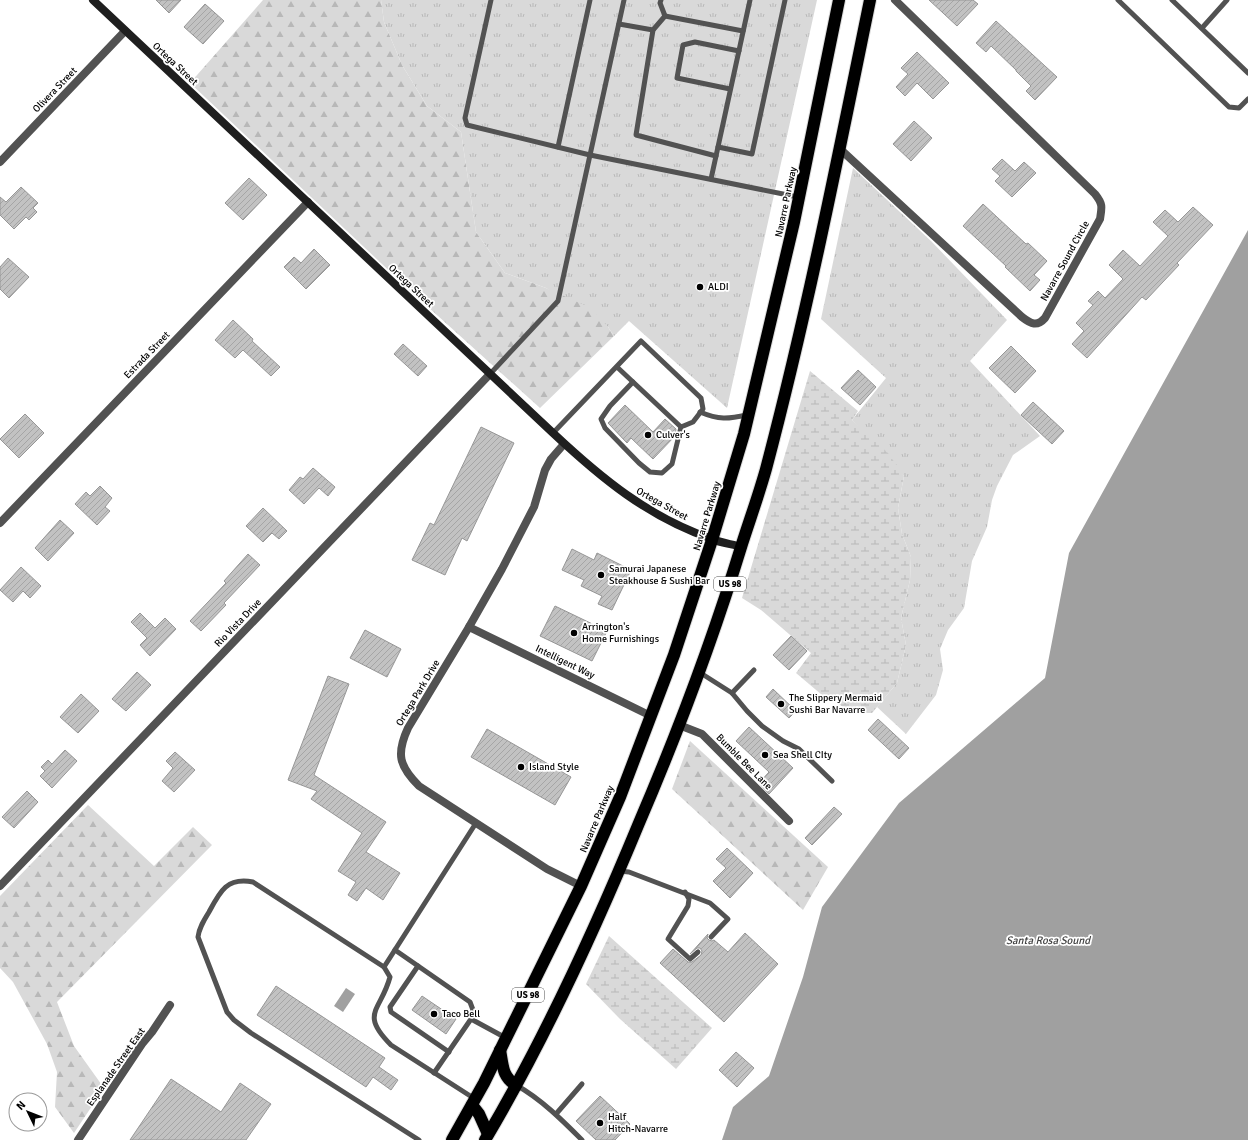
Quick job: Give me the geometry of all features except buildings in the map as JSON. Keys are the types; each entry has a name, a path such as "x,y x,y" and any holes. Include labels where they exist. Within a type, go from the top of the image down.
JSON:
{"highway":[{"name":"Navarre Parkway","path":"452,1140 474,1102 581,886 620,797 674,655 712,540 748,415 799,197 839,0"},
{"name":"US 98","path":"487,1137 550,1020 602,913 679,725 742,547 765,471 792,363 870,0"},
{"path":"500,1050 505,1075 510,1082 516,1085"},
{"path":"474,1102 487,1137"}],"street":[{"name":"Ortega Street","path":"93,0 564,444 603,478 636,503 684,528 712,540 742,547"},
{"name":"Navarre Sound Circle","path":"839,148 1031,324 1038,324 1045,318 1100,219 1102,208 1101,201 1095,194 895,0"},
{"name":"Olivera Street","path":"0,162 125,31"},
{"name":"Estrada Street","path":"0,523 308,202"},
{"name":"Rio Vista Drive","path":"0,886 490,374"},
{"name":"Ortega Park Drive","path":"564,444 551,459 534,507 502,569 408,728 402,742 400,753 404,767 411,778 419,786 547,869 581,886"},
{"name":"Intelligent Way","path":"469,627 651,716"},
{"name":"Bumble Bee Lane","path":"679,725 702,734 789,821"},
{"name":"Esplanade Street East","path":"78,1140 170,1005"}],"lane":[{"path":"491,0 465,118 467,125 590,155 799,197"},
{"path":"558,147 590,0"},
{"path":"490,374 558,301 624,0"},
{"path":"661,0 660,3 665,16"},
{"path":"711,179 750,0"},
{"path":"718,147 752,154 785,0"},
{"path":"1118,0 1229,106 1239,108 1248,99"},
{"path":"1172,0 1248,73"},
{"path":"1202,28 1225,1"},
{"path":"665,16 653,30 636,135 716,156"},
{"path":"665,16 743,31"},
{"path":"619,24 653,30"},
{"path":"730,89 677,78 683,45 695,42 739,51"},
{"path":"553,433 641,341 701,398 702,409 693,422 682,427"},
{"path":"616,367 682,427"},
{"path":"633,382 610,406 601,419 605,428 639,463 650,472 662,473 672,464 682,427"},
{"path":"700,412 713,417 731,418 748,415"},
{"path":"732,693 754,670"},
{"path":"699,672 732,693 762,726 799,749 832,781"},
{"path":"384,967 476,823"},
{"path":"619,871 630,872 685,892 710,903 728,919 711,937"},
{"path":"419,1140 251,1033 234,1020 227,1012 198,937 199,929 220,891 230,883 242,880 253,882 384,967 390,977 387,989 376,1008 374,1015 375,1024 380,1034 391,1046 434,1073 474,1102"},
{"path":"685,892 689,899 688,906 668,939 690,959 698,952"},
{"path":"395,950 470,1002 473,1010 471,1019 434,1073"},
{"path":"418,966 390,1007 391,1012 449,1052"},
{"path":"471,1019 506,1038"},
{"path":"556,1114 582,1084"},
{"path":"516,1085 556,1114 582,1140"}],"green space":[{"path":"263,0 381,0 384,22 402,65 427,106 461,132 476,232 505,273 546,288 591,308 608,327 614,336 540,408 417,297 190,83"},
{"path":"381,0 817,0 727,408 629,321 614,336 608,327 546,288 505,273 476,232 461,132 427,106 402,65 384,22"},
{"path":"853,168 931,241 1007,320 970,361 1040,436 1013,455 997,486 992,500 987,527 972,561 964,608 948,630 940,649 943,670 936,695 906,734 877,707 897,683 906,645 901,618 910,580 911,557 902,534 898,508 904,476 852,420 886,378 821,319"},
{"path":"810,371 858,411 852,420 888,453 904,476 898,508 902,534 911,557 910,580 901,618 906,645 897,683 872,713 854,713 822,695 796,673 811,653 761,610 742,598"},
{"path":"690,741 828,867 803,910 672,789"},
{"path":"88,805 154,866 193,827 212,845 57,1002 74,1046 104,1088 74,1133 55,1107 57,1072 47,1044 13,982 0,968 0,896"},
{"path":"609,936 712,1028 676,1069 620,1019 586,984"}],"water":[{"name":"Santa Rosa Sound","path":"1248,230 1248,1140 722,1140 733,1107 769,1076 803,977 822,907 899,803 1045,678 1069,553"},
{"path":"346,988 355,994 343,1012 334,1006"}],"place":[{"name":"ALDI","path":"700,287"},
{"name":"Culver's","path":"648,435"},
{"name":"Samurai Japanese Steakhouse & Sushi Bar","path":"601,575"},
{"name":"Arrington's Home Furnishings","path":"574,633"},
{"name":"The Slippery Mermaid Sushi Bar Navarre","path":"781,704"},
{"name":"Sea Shell CIty","path":"765,755"},
{"name":"Island Style","path":"521,767"},
{"name":"Taco Bell","path":"434,1014"},
{"name":"Half Hitch-Navarre","path":"600,1123"}]}
